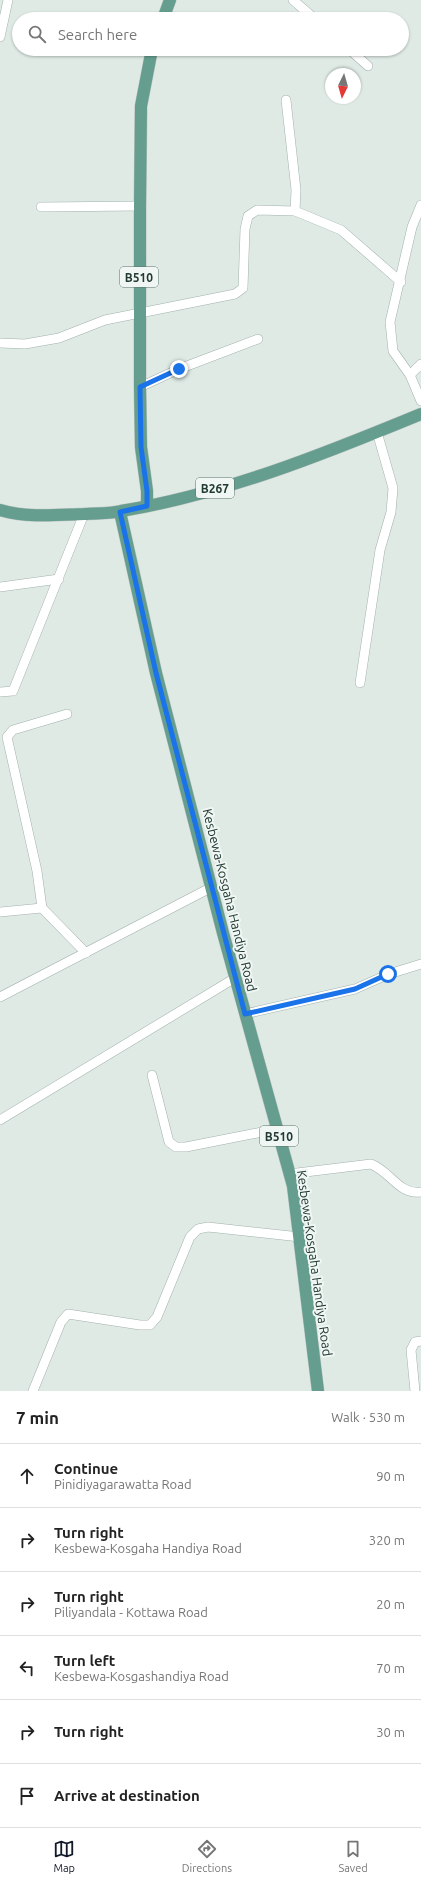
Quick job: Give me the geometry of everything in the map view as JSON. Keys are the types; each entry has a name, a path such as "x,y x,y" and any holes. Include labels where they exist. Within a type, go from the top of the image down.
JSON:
{"main road":[{"path":"166,12 170,0"},
{"name":"B510","path":"147,506 147,491 141,447 138,314 141,106 151,56"},
{"name":"B267","path":"0,510 12,514 50,517 120,512 177,500 307,460 421,414"},
{"name":"Kesbewa-Kosgaha Handiya Road","path":"120,512 156,673 245,1014 293,1186 318,1391"}],"street":[{"path":"0,37 8,0"},
{"path":"293,0 307,12"},
{"path":"357,56 368,66"},
{"path":"286,100 296,190 295,211"},
{"path":"421,205 412,227 401,282 390,322 393,351 410,375 421,401"},
{"path":"41,207 140,206"},
{"path":"0,343 25,344 59,338 105,320 235,294 243,288 245,229 248,216 257,210 295,211 341,230 401,282"},
{"path":"140,387 179,369 258,339"},
{"path":"410,375 421,364"},
{"path":"360,683 380,550 390,512 393,488 377,432"},
{"path":"0,692 13,690 84,514"},
{"path":"0,587 59,579"},
{"path":"67,714 13,730 7,737 37,871 42,908 86,953"},
{"path":"0,997 212,887"},
{"path":"0,912 42,908"},
{"path":"245,1014 355,989 388,974 421,964"},
{"path":"0,1120 236,978"},
{"path":"152,1075 169,1142 176,1146 186,1147 277,1129"},
{"path":"289,1174 371,1164 382,1168 407,1191 421,1192"},
{"path":"33,1391 61,1322 68,1314 140,1325 150,1325 157,1317 190,1237 198,1229 208,1227 300,1237"},
{"path":"415,1391 411,1350 415,1342 421,1341"}],"route":[{"path":"179,369 140,387 141,447 147,491 147,506 120,512 156,673 212,887 222,933 245,1014 355,989 388,974"}]}
